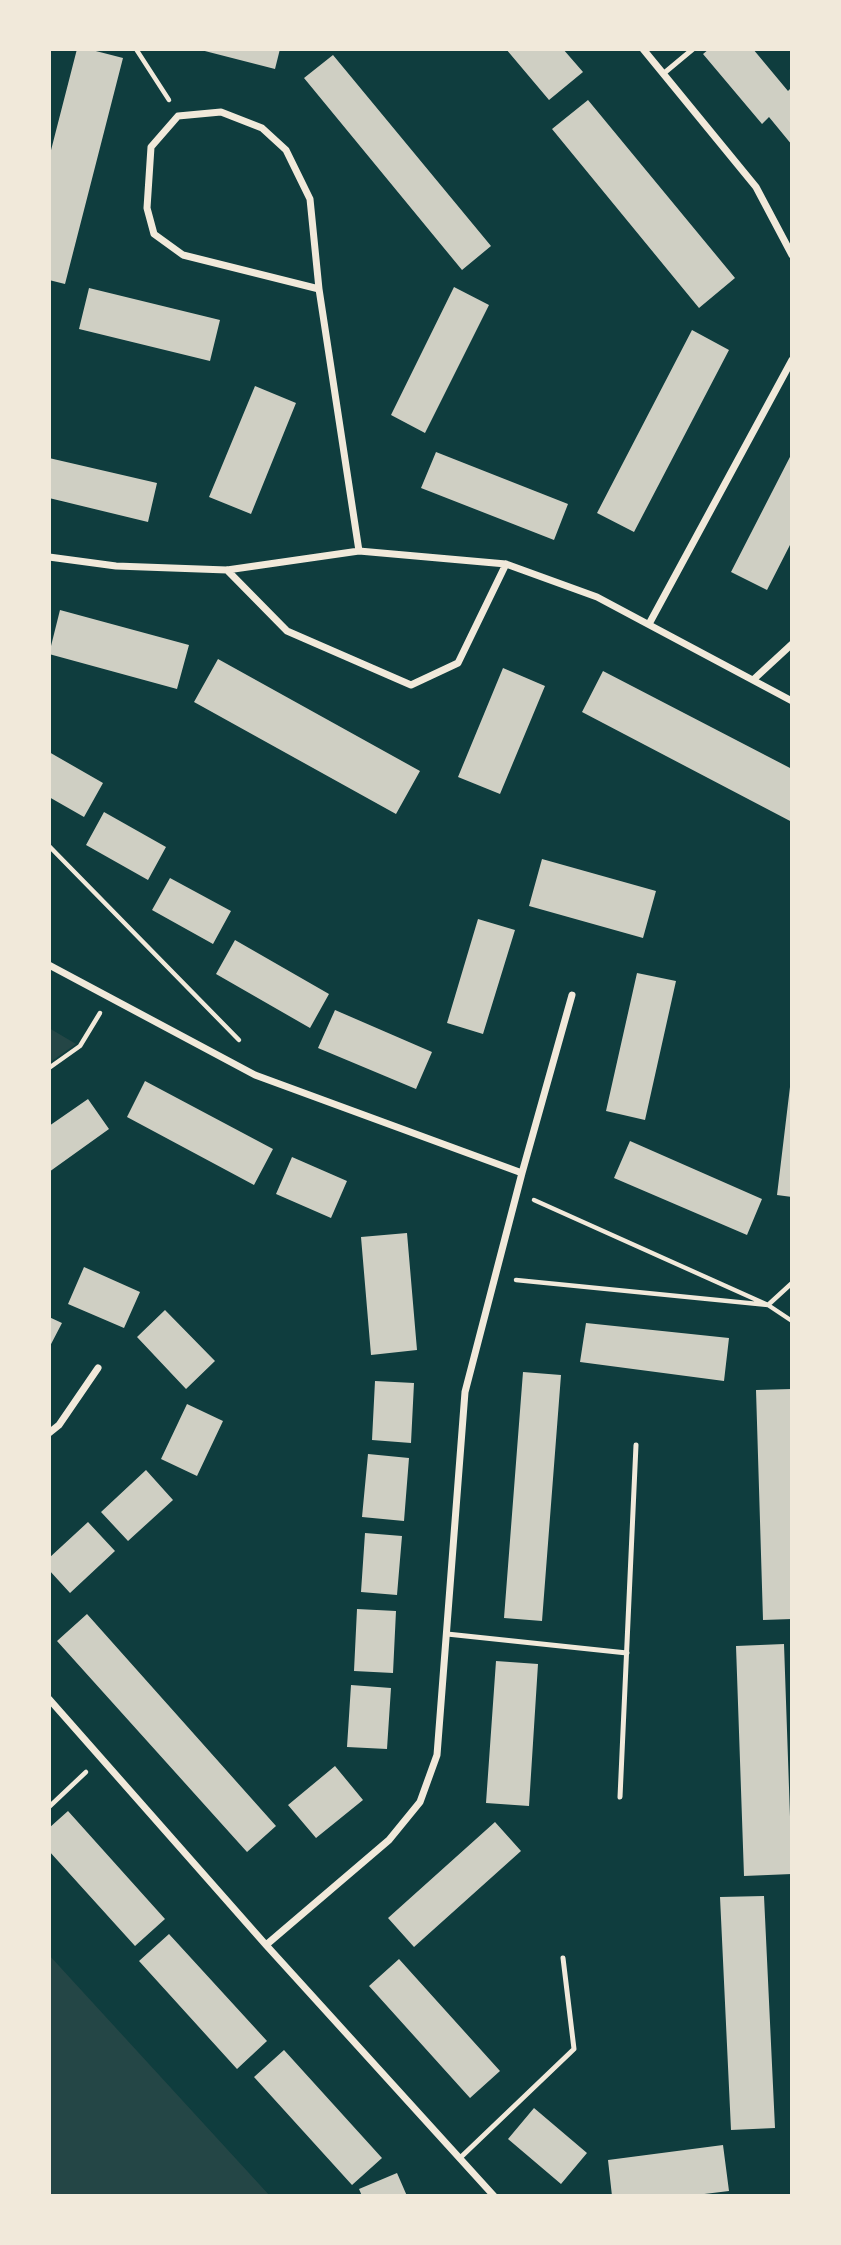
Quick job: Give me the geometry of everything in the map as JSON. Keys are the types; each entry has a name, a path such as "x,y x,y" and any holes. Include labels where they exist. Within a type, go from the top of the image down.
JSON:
{"street":[{"path":"643,49 756,187 792,255"},
{"path":"319,289 183,255 154,234 147,208 151,147 178,116 221,112 262,128 286,150 310,198 319,289 359,551"},
{"path":"649,624 792,360"},
{"path":"49,557 116,566 227,570 359,551 506,564 597,597 792,701"},
{"path":"227,570 287,631 411,685 458,663 506,564"},
{"path":"753,680 792,644"},
{"path":"49,965 255,1075 522,1173"},
{"path":"266,1945 389,1840 420,1802 437,1755 465,1392 572,995"},
{"path":"49,1433 59,1425 98,1368"},
{"path":"49,1699 266,1945 494,2196"}],"lane":[{"path":"663,74 693,49"},
{"path":"621,1797 636,1445"},
{"path":"447,1634 627,1653"},
{"path":"460,2158 574,2049 563,1958"}],"path":[{"path":"136,49 178,116"},
{"path":"49,846 244,1046"},
{"path":"49,1068 80,1046 109,997"},
{"path":"518,1192 768,1305 792,1321"},
{"path":"495,1278 768,1305 792,1283"},
{"path":"49,1807 102,1757"}],"shaded area":[{"path":"49,1028 76,1044 49,1063"},
{"path":"49,1955 270,2196 49,2196"}],"building":[{"path":"77,49 88,49 123,58 65,284 49,280 49,158"},
{"path":"197,49 280,49 275,69"},
{"path":"506,49 563,49 583,72 549,100"},
{"path":"709,49 753,49 788,91 792,87 792,145 769,117 762,124 703,54"},
{"path":"333,55 491,246 462,270 304,78"},
{"path":"588,100 735,278 699,308 552,129"},
{"path":"454,287 489,305 425,433 391,415"},
{"path":"89,288 220,320 210,361 79,329"},
{"path":"692,330 729,350 634,532 597,513"},
{"path":"255,386 296,403 251,514 209,497"},
{"path":"436,452 568,504 554,540 421,488"},
{"path":"792,453 792,541 767,590 731,572"},
{"path":"49,458 157,483 148,522 49,498"},
{"path":"60,610 189,645 177,689 49,654"},
{"path":"218,659 420,771 396,814 194,702"},
{"path":"503,668 545,686 500,794 458,777"},
{"path":"603,671 792,769 792,822 582,712"},
{"path":"49,752 103,783 84,817 49,797"},
{"path":"104,812 166,847 148,880 86,845"},
{"path":"542,859 656,891 643,938 529,906"},
{"path":"170,878 231,911 213,944 152,910"},
{"path":"478,919 515,930 483,1034 447,1023"},
{"path":"235,940 329,994 310,1028 216,974"},
{"path":"637,973 676,981 645,1120 606,1111"},
{"path":"335,1010 432,1052 416,1089 318,1048"},
{"path":"145,1081 273,1149 254,1185 127,1117"},
{"path":"792,1087 792,1197 777,1195"},
{"path":"88,1099 109,1129 49,1172 49,1126"},
{"path":"630,1141 762,1199 747,1235 614,1178"},
{"path":"292,1157 347,1181 331,1218 276,1194"},
{"path":"407,1233 417,1350 371,1355 361,1237"},
{"path":"84,1267 140,1292 124,1328 68,1304"},
{"path":"165,1310 215,1361 186,1389 137,1337"},
{"path":"49,1317 62,1323 49,1348"},
{"path":"586,1323 729,1338 724,1381 580,1362"},
{"path":"523,1372 561,1375 542,1621 504,1618"},
{"path":"375,1381 414,1383 411,1443 372,1440"},
{"path":"792,1389 792,1619 763,1620 756,1390"},
{"path":"187,1404 223,1421 197,1476 161,1459"},
{"path":"368,1454 409,1458 404,1521 362,1517"},
{"path":"146,1470 173,1500 128,1541 101,1512"},
{"path":"88,1522 115,1551 70,1593 49,1570 49,1558"},
{"path":"365,1533 402,1536 397,1595 361,1592"},
{"path":"357,1609 396,1611 393,1673 354,1671"},
{"path":"87,1614 276,1826 247,1852 57,1641"},
{"path":"784,1644 792,1874 744,1876 736,1646"},
{"path":"496,1661 538,1664 529,1806 486,1803"},
{"path":"351,1685 391,1688 387,1749 347,1747"},
{"path":"335,1766 363,1800 316,1838 288,1805"},
{"path":"68,1811 165,1919 135,1946 49,1851 49,1828"},
{"path":"495,1822 521,1851 414,1947 388,1918"},
{"path":"764,1896 775,2128 731,2130 720,1897"},
{"path":"169,1934 267,2041 237,2069 139,1961"},
{"path":"399,1959 500,2071 470,2098 369,1986"},
{"path":"284,2050 382,2158 352,2185 254,2077"},
{"path":"534,2108 587,2153 561,2184 508,2139"},
{"path":"723,2145 729,2191 688,2196 612,2196 608,2160"},
{"path":"397,2173 407,2196 362,2196 359,2189"}]}
